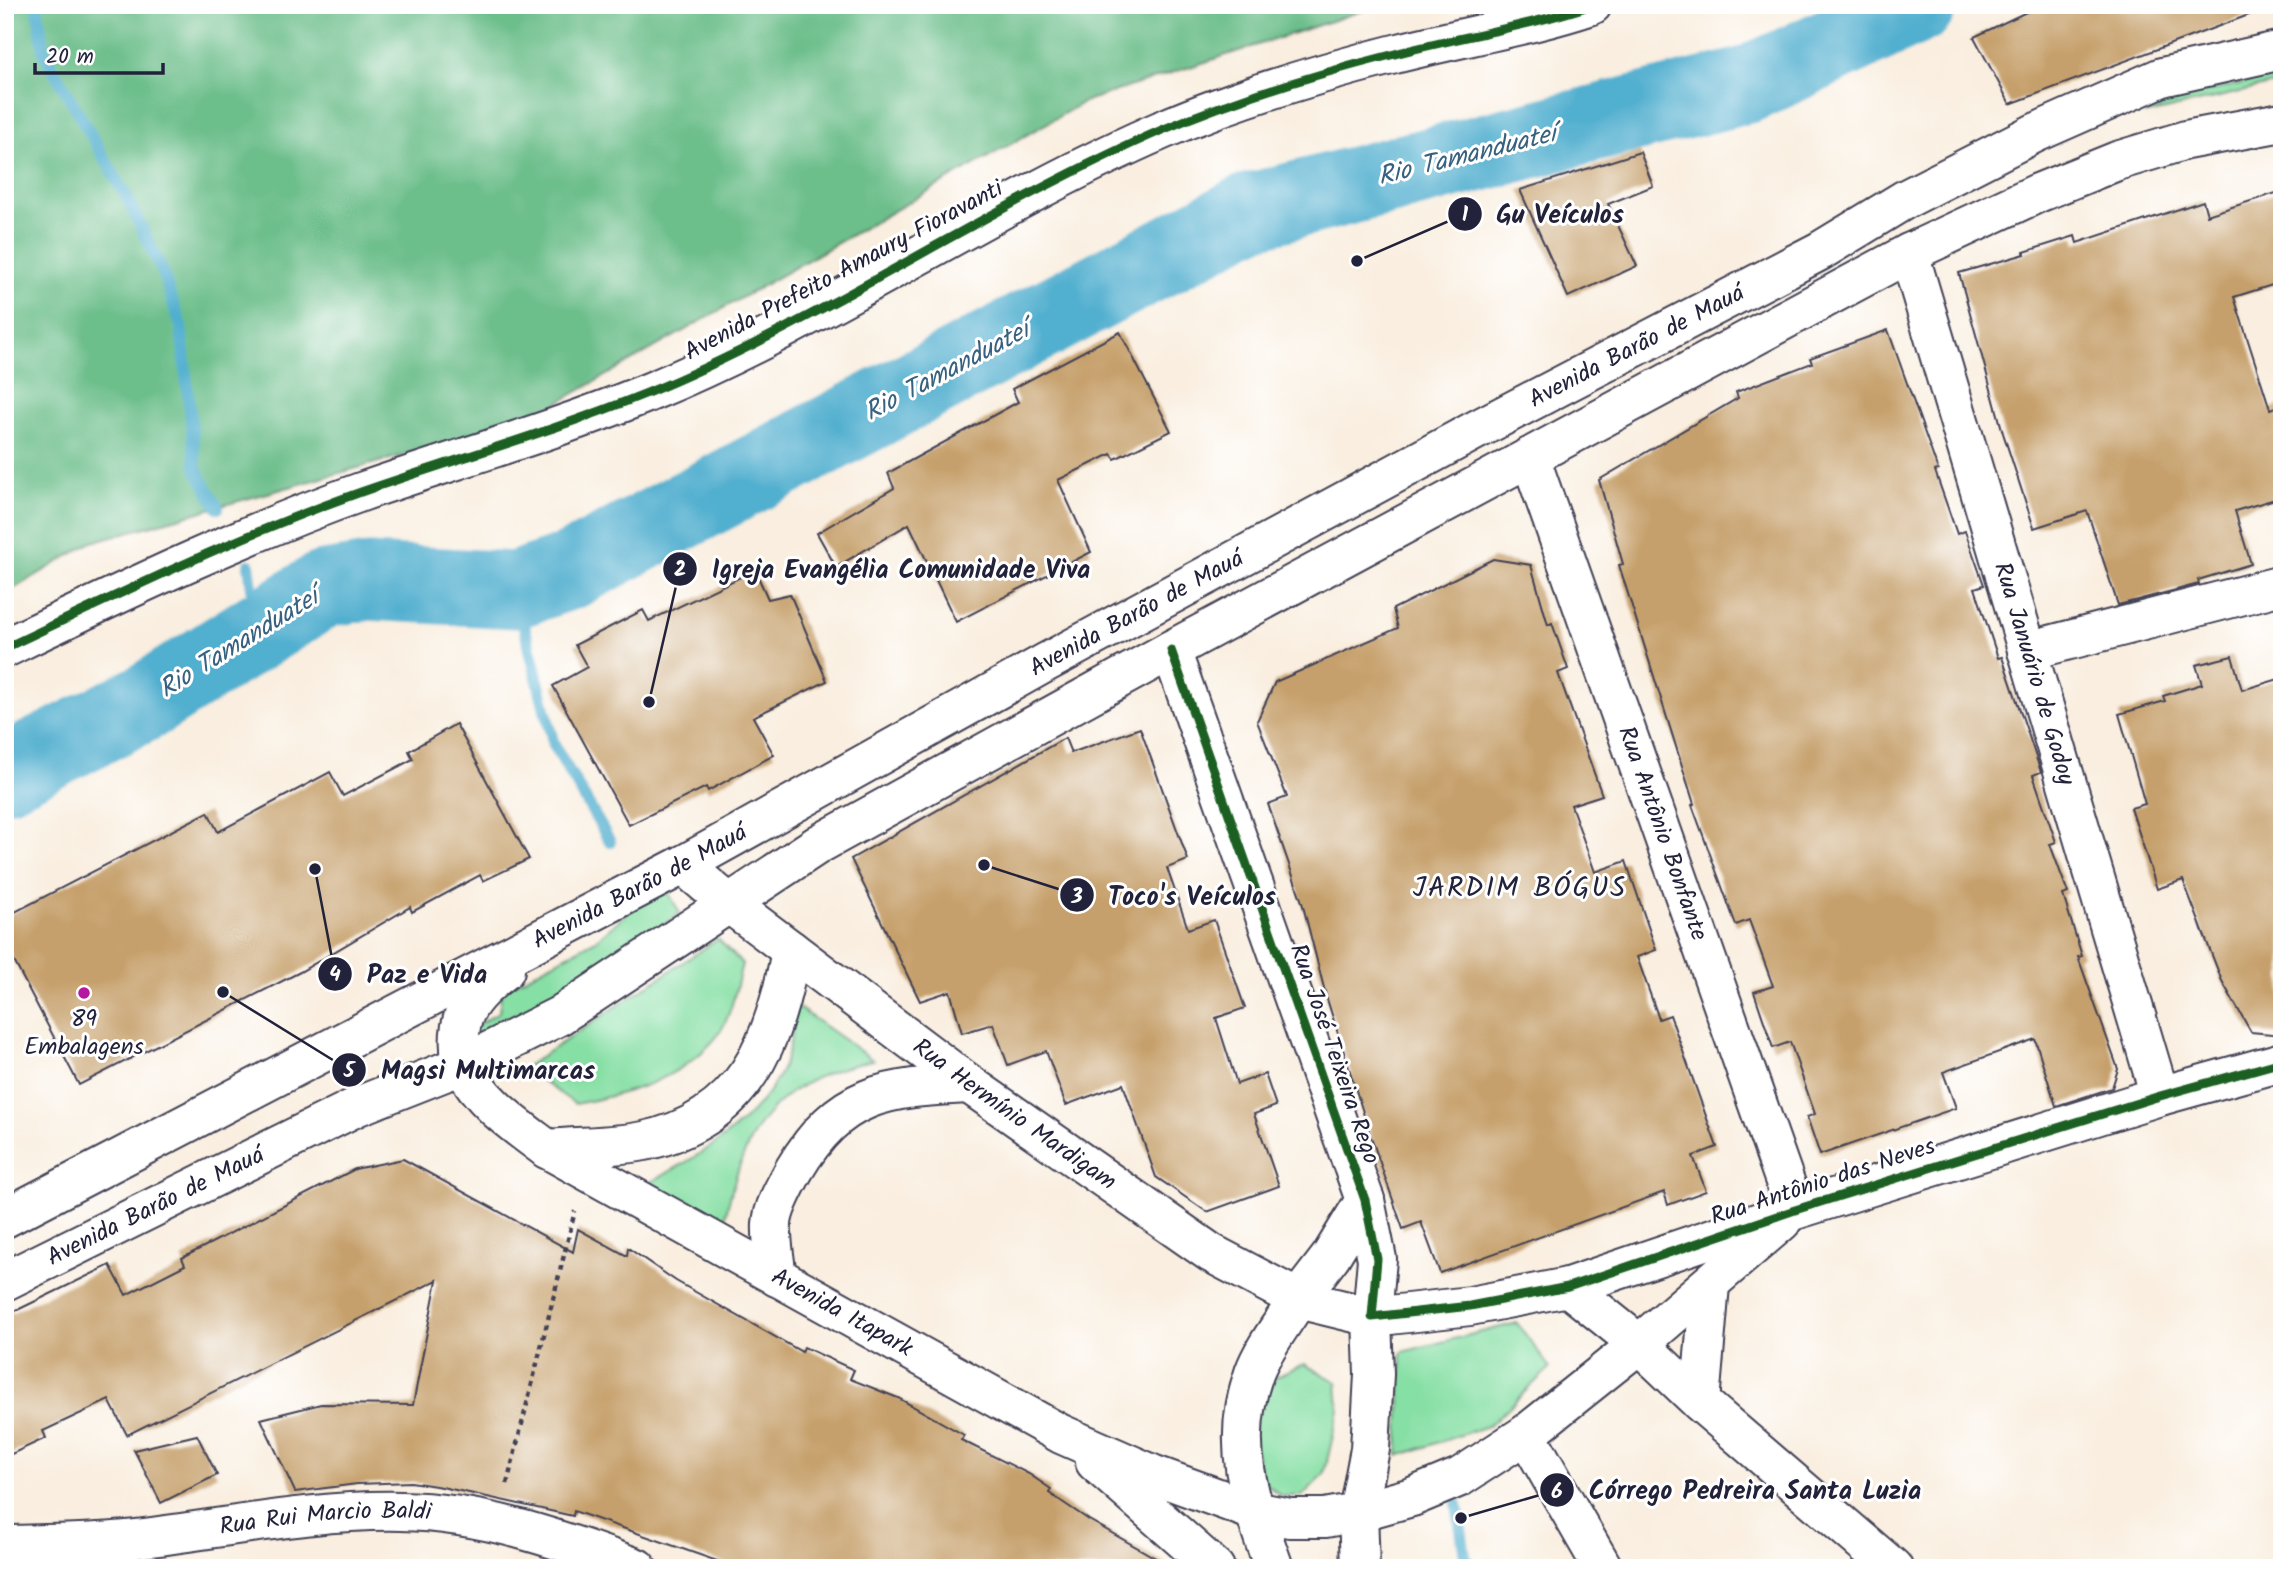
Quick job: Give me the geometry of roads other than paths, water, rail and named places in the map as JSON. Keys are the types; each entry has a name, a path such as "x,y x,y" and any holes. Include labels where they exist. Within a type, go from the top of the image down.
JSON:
{"main road":[{"name":"Avenida Prefeito Amaury Fioravanti","path":"5,648 251,536 358,493 572,421 737,354 1060,178 1163,130 1275,87 1395,54 1541,23 1592,5"},
{"name":"Avenida Barão de Mauá","path":"5,1218 683,865 1045,663 1510,412 1820,251 1904,200 2023,139 2162,77 2282,50"},
{"name":"Avenida Barão de Mauá","path":"5,1281 358,1106 462,1065 559,1017 727,902 820,844 1171,650 1909,253 2038,193 2118,161 2186,139 2282,122"},
{"name":"Rua Januário de Godoy","path":"1909,253 2160,1096"},
{"name":"Rua Antônio Bonfante","path":"1530,457 1794,1210"},
{"path":"2027,651 2282,585"},
{"name":"Rua José Teixeira Rego","path":"1171,650 1365,1200 1377,1259 1372,1318"},
{"name":"Rua Hermínio Mardigam","path":"683,865 727,902 969,1084 1211,1252 1298,1299 1372,1318"},
{"path":"462,1065 457,1040 462,1017 472,998 572,921"},
{"path":"547,1149 644,1141 694,1125 737,1090 765,1048 781,1006 790,950"},
{"name":"Avenida Itapark","path":"462,1065 473,1085 493,1108 547,1149 1062,1434 1152,1474 1254,1511 1290,1518 1325,1518 1358,1512"},
{"path":"2267,1066 2282,1094"},
{"name":"Rua Antônio das Neves","path":"1372,1318 1470,1307 1568,1287 1794,1210 2160,1096 2267,1066"},
{"path":"777,1277 772,1223 787,1183 812,1140 852,1104 904,1087 969,1084"},
{"name":"Rua José Teixeira Rego","path":"1298,1299 1331,1256 1365,1200"},
{"name":"Rua Antônio das Neves","path":"1358,1512 1412,1497 1460,1477 1526,1434 1710,1285 1794,1210"},
{"path":"1700,1402 1710,1285"},
{"path":"1568,1287 1639,1344 1700,1402 1893,1568"},
{"path":"1274,1568 1254,1511 1243,1466 1241,1420 1254,1371 1298,1299"},
{"path":"1360,1568 1358,1512 1370,1449 1374,1374 1372,1318"},
{"path":"1062,1434 1215,1568"},
{"path":"1526,1434 1603,1568"},
{"name":"Rua Rui Marcio Baldi","path":"5,1545 125,1554 313,1516 402,1511 498,1522 577,1545 637,1568"}],"waterway":[{"path":"37,5 44,53 126,196 161,268 181,326 196,468 218,508"},
{"name":"Rio Tamanduateí","path":"5,773 144,703 324,589 369,582 515,590 570,571 1248,212 1747,85 1918,5"},
{"path":"249,565 258,631"},
{"path":"515,590 554,745 610,842"},
{"path":"1457,1504 1467,1568"}],"place":[{"name":"Gu Veículos","path":"1357,261"},
{"name":"Igreja Evangélia Comunidade Viva","path":"649,702"},
{"name":"Toco's Veículos","path":"984,865"},
{"name":"Paz e Vida","path":"315,869"},
{"name":"Magsi Multimarcas","path":"223,992"},
{"name":"89 Embalagens","path":"84,993"},
{"name":"Córrego Pedreira Santa Luzia","path":"1461,1518"}],"district":[{"name":"JARDIM BÓGUS","path":"1520,888"}]}
